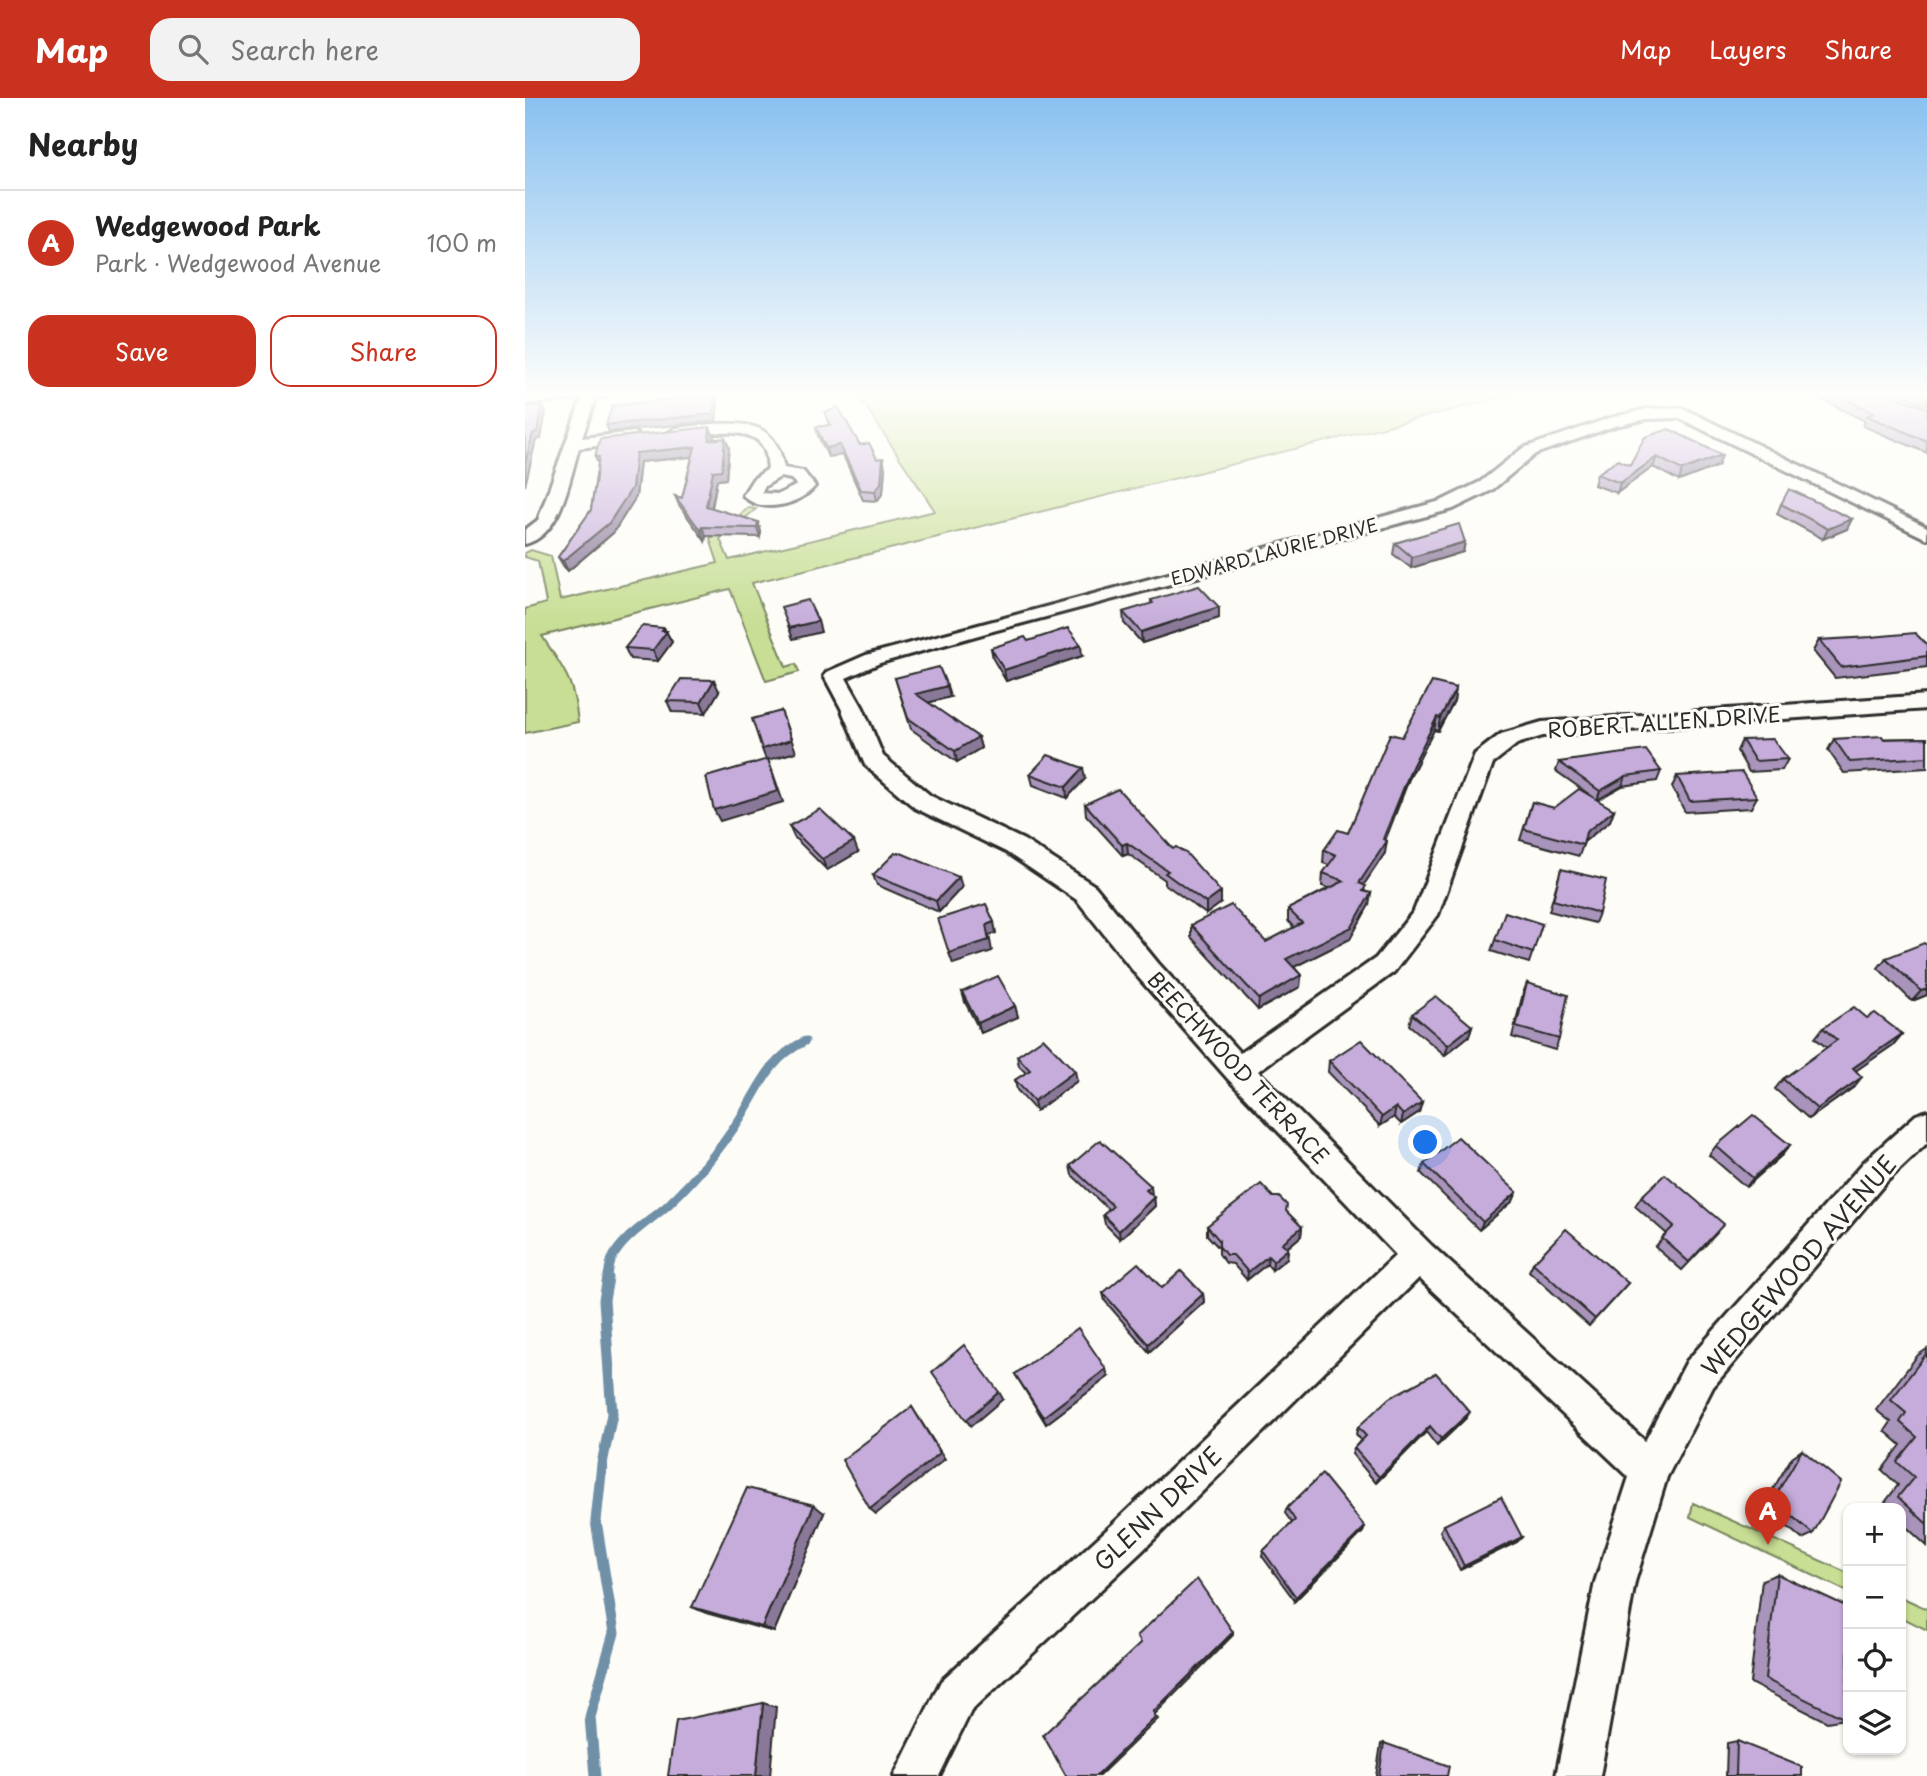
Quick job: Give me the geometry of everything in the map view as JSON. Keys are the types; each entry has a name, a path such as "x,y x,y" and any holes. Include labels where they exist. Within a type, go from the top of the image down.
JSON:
{"street":[{"path":"525,539 546,522 564,470"},
{"name":"EDWARD LAURIE DRIVE","path":"834,676 873,659 1447,505 1486,486 1503,470"},
{"name":"EDWARD LAURIE DRIVE","path":"1799,470 1927,534"},
{"name":"BEECHWOOD TERRACE","path":"834,676 852,708 873,760 923,802 1014,846 1086,893 1148,970 1238,1070 1419,1256 1650,1471"},
{"name":"ROBERT ALLEN DRIVE","path":"1238,1070 1385,965 1425,915 1482,759 1509,739 1542,729 1927,702"},
{"name":"WEDGEWOOD AVENUE","path":"1578,1776 1615,1582 1650,1471 1700,1374 1875,1172 1927,1124"},
{"name":"GLENN DRIVE","path":"916,1776 957,1696 1419,1256"}],"green space":[{"path":"908,470 1208,470 752,583 786,667 796,664 799,672 766,681 730,589 542,636 570,685 578,722 525,733 525,609 546,603 538,561 525,557 525,553 531,550 551,556 560,600 718,563 710,539 748,508 756,509 720,539 729,560 935,511"},
{"path":"1693,1503 1843,1571 1843,1590 1690,1517"},
{"path":"1906,1599 1927,1609 1927,1630 1906,1620"}],"building":[{"path":"597,470 634,470 632,488 609,523 563,561 558,557 591,510"},
{"path":"689,470 719,470 713,471 706,506 758,522 757,528 702,527 701,531 675,496 682,498"},
{"path":"852,470 882,470 881,483 875,491 861,490"},
{"path":"1603,470 1638,470 1620,483 1597,474"},
{"path":"1789,489 1852,519 1828,529 1781,504"},
{"path":"1459,524 1465,542 1412,557 1395,543"},
{"path":"1199,586 1219,607 1141,632 1123,612 1153,603 1151,600"},
{"path":"808,600 818,621 789,628 781,607"},
{"path":"642,626 664,628 662,631 667,631 653,650 625,648"},
{"path":"1068,628 1081,645 1004,670 991,648 1025,637 1028,641"},
{"path":"1915,633 1927,645 1927,656 1841,667 1819,640 1871,637"},
{"path":"939,667 947,686 916,694 978,737 955,751 908,718 895,678"},
{"path":"681,679 714,680 701,702 667,701"},
{"path":"1432,682 1456,688 1440,718 1437,717 1412,767 1383,839 1387,841 1359,883 1366,886 1363,891 1371,893 1352,927 1286,959 1301,975 1259,999 1191,925 1231,905 1266,942 1302,923 1288,909 1344,881 1323,873 1336,855 1324,850 1338,830 1348,833 1390,734 1402,737"},
{"path":"781,711 791,740 762,749 752,719"},
{"path":"1882,736 1884,739 1927,738 1927,757 1850,762 1834,739"},
{"path":"1773,739 1788,759 1755,761 1742,740"},
{"path":"1646,750 1661,771 1626,776 1600,791 1559,762"},
{"path":"1048,755 1083,768 1066,787 1030,774"},
{"path":"768,759 778,791 714,810 706,777"},
{"path":"1742,772 1757,797 1690,801 1677,776"},
{"path":"1118,789 1173,849 1176,847 1187,854 1221,892 1206,903 1165,873 1168,871 1127,843 1122,845 1085,804"},
{"path":"1579,789 1614,810 1586,832 1583,845 1524,829 1532,802 1554,808"},
{"path":"820,809 854,841 822,859 789,826"},
{"path":"895,853 901,853 959,877 936,901 873,875"},
{"path":"1561,869 1606,880 1599,913 1553,900"},
{"path":"986,904 994,922 986,925 989,940 949,953 938,919"},
{"path":"1505,912 1542,924 1533,953 1495,940"},
{"path":"1924,943 1927,945 1927,989 1921,991 1886,958"},
{"path":"998,976 1015,1006 978,1023 962,992"},
{"path":"1527,983 1568,995 1559,1039 1516,1027"},
{"path":"1436,996 1472,1026 1448,1045 1412,1014"},
{"path":"1854,1007 1867,1018 1875,1013 1902,1034 1853,1068 1862,1077 1817,1109 1783,1079 1837,1040 1823,1028"},
{"path":"1043,1038 1075,1071 1034,1101 1015,1080 1030,1070 1017,1056"},
{"path":"1361,1040 1422,1102 1403,1115 1396,1107 1382,1117 1329,1061"},
{"path":"1753,1115 1790,1145 1753,1178 1716,1146"},
{"path":"1458,1137 1517,1192 1483,1222 1424,1164"},
{"path":"1100,1140 1151,1186 1146,1190 1154,1197 1119,1231 1103,1215 1113,1206 1070,1166"},
{"path":"1665,1174 1724,1224 1689,1262 1662,1238 1674,1226 1641,1197"},
{"path":"1261,1184 1273,1197 1279,1197 1287,1205 1286,1211 1302,1227 1282,1243 1288,1249 1273,1261 1268,1256 1248,1272 1233,1255 1226,1255 1219,1246 1219,1240 1207,1226"},
{"path":"1566,1229 1628,1283 1595,1319 1533,1263"},
{"path":"1138,1263 1162,1288 1181,1271 1203,1294 1148,1344 1103,1293"},
{"path":"1078,1328 1106,1369 1043,1417 1015,1374"},
{"path":"964,1345 999,1392 966,1420 932,1372"},
{"path":"1927,1353 1927,1524 1898,1497 1914,1477 1897,1462 1917,1437 1900,1422 1906,1413 1891,1400"},
{"path":"1436,1373 1470,1412 1441,1439 1430,1426 1379,1477 1354,1448 1366,1436 1358,1427 1389,1398"},
{"path":"912,1407 940,1453 870,1509 842,1460"},
{"path":"1802,1450 1841,1482 1813,1534 1773,1500"},
{"path":"1322,1474 1365,1527 1296,1597 1263,1551 1295,1520 1287,1508"},
{"path":"747,1488 814,1505 762,1627 692,1607"},
{"path":"1501,1497 1522,1537 1464,1566 1444,1525"},
{"path":"1777,1574 1843,1605 1843,1718 1765,1679"},
{"path":"1197,1579 1233,1632 1153,1712 1156,1717 1096,1776 1066,1776 1043,1735 1141,1643 1137,1636"},
{"path":"763,1703 756,1776 668,1776 676,1721"},
{"path":"1737,1741 1802,1767 1802,1776 1736,1776"},
{"path":"1384,1743 1449,1766 1447,1776 1379,1776"}],"waterway":[{"path":"607,1280 612,1259 623,1243 669,1204 698,1173 734,1128 774,1065 805,1041"},
{"path":"595,1776 590,1717 614,1633 596,1521 602,1464 612,1414 604,1300 608,1278"}],"place":[{"name":"Wedgewood Park","path":"1768,1545"}]}
